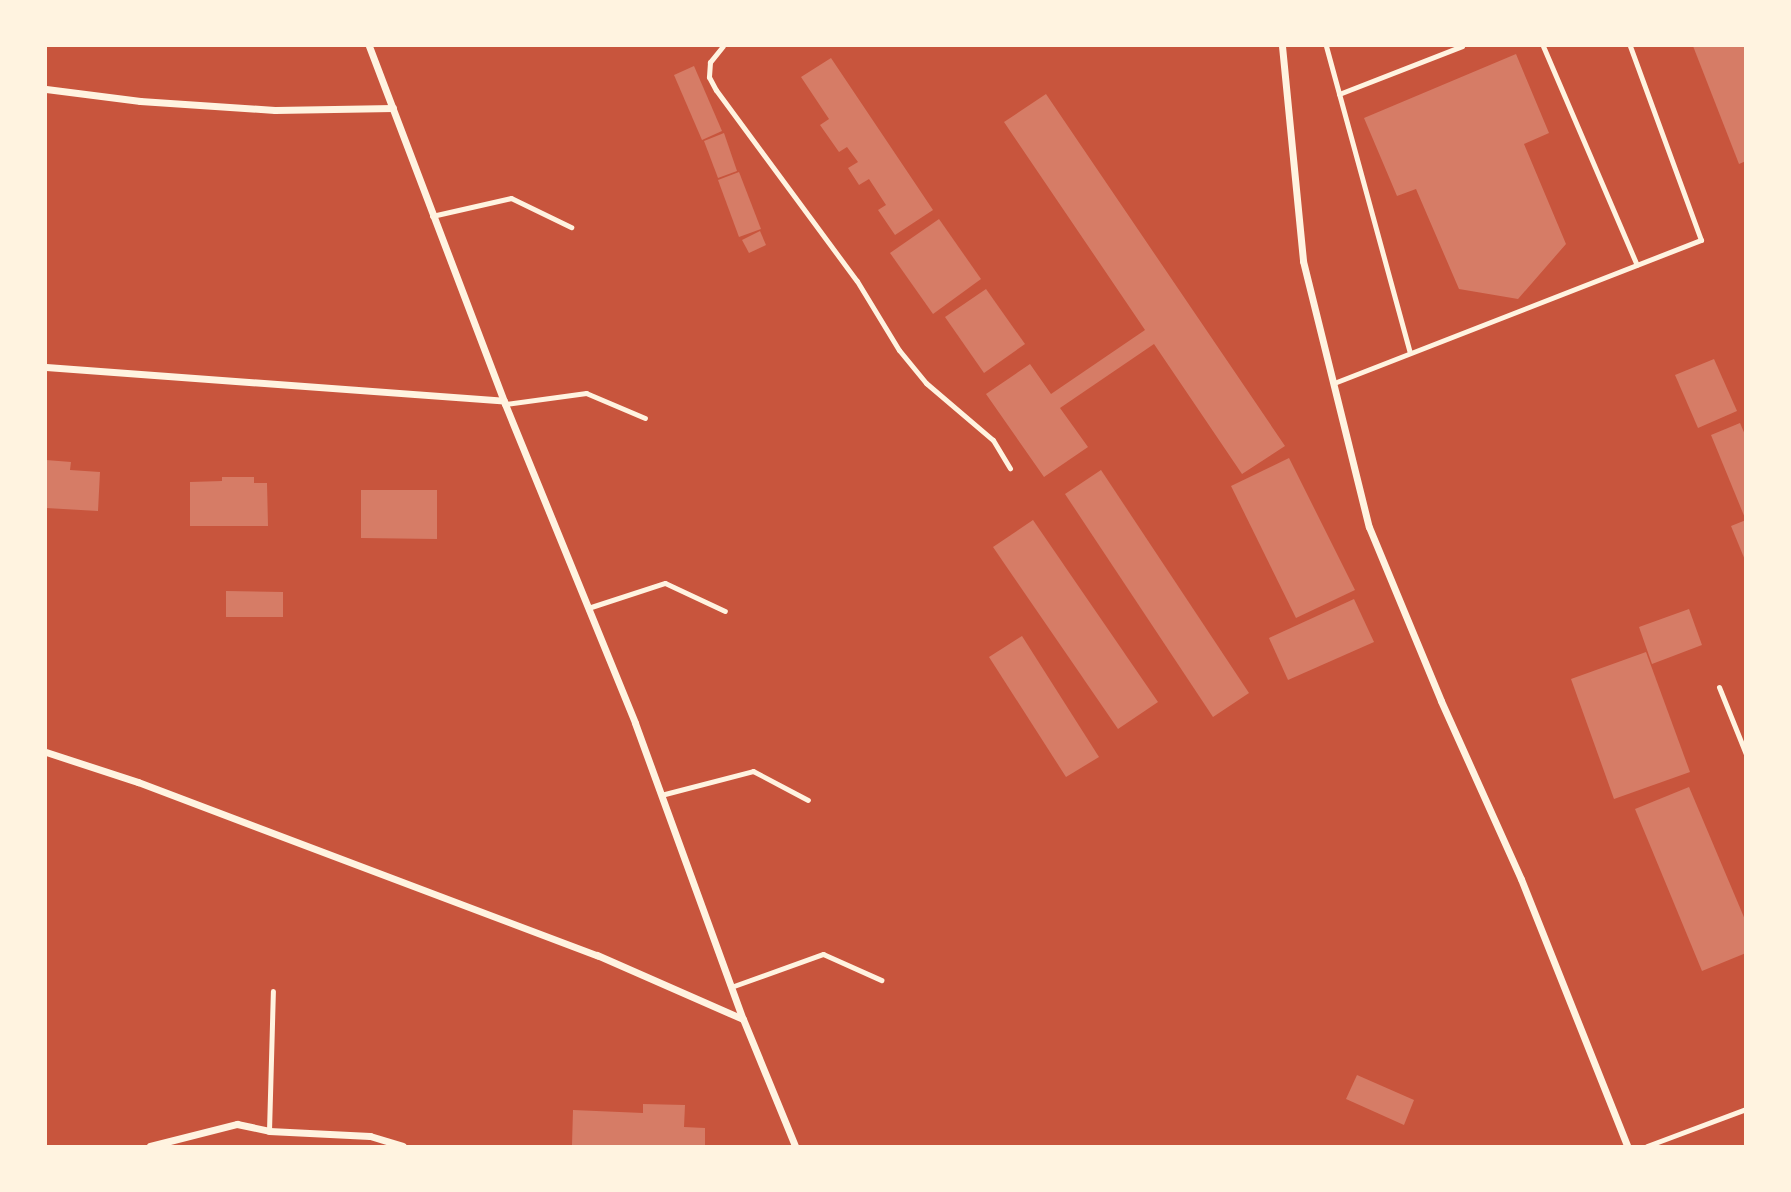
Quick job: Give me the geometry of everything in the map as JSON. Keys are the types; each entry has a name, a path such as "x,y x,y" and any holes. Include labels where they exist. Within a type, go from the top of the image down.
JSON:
{"street":[{"path":"369,46 432,216 661,795 743,1019 795,1146"},
{"path":"1282,46 1303,261 1370,527 1441,701 1526,892 1627,1146"},
{"path":"46,89 140,101 275,110 393,108"},
{"path":"46,367 505,402"},
{"path":"46,752 138,782 584,950 743,1019"},
{"path":"150,1146 237,1124 269,1131 370,1136 402,1146"}],"lane":[{"path":"723,46 710,62 709,77 716,90 857,281 899,350 926,383 993,440 1010,468"},
{"path":"1326,46 1410,354"},
{"path":"1339,94 1462,46"},
{"path":"1543,46 1637,265"},
{"path":"1334,383 1702,240 1630,46"},
{"path":"432,216 511,198 570,227"},
{"path":"505,402 586,393 645,418"},
{"path":"588,608 665,583 725,611"},
{"path":"1719,687 1745,754"},
{"path":"661,795 753,771 808,800"},
{"path":"731,986 823,954 833,956 881,980"},
{"path":"269,1131 273,991"},
{"path":"1647,1146 1745,1109"}],"building":[{"path":"1693,46 1746,46 1746,161 1739,164"},
{"path":"1516,54 1549,133 1524,144 1566,244 1518,299 1459,289 1416,189 1397,196 1364,118"},
{"path":"831,58 933,210 895,235 878,210 886,205 869,179 859,185 848,168 858,162 847,147 839,152 820,125 829,119 801,77"},
{"path":"694,66 722,131 702,140 674,75"},
{"path":"1046,94 1285,446 1242,474 1154,344 1060,408 1088,447 1044,477 986,394 1030,364 1051,394 1145,330 1004,122"},
{"path":"724,133 737,171 718,178 704,141"},
{"path":"739,172 761,229 739,237 718,180"},
{"path":"939,219 981,279 933,314 890,253"},
{"path":"760,231 766,245 749,253 742,240"},
{"path":"986,289 1025,344 984,373 945,317"},
{"path":"1714,359 1737,411 1698,428 1675,375"},
{"path":"1740,423 1746,437 1745,518 1711,435"},
{"path":"1289,458 1355,590 1296,618 1231,486"},
{"path":"46,460 71,462 70,470 100,472 98,511 46,508"},
{"path":"1101,470 1249,693 1213,717 1065,494"},
{"path":"222,477 254,477 254,483 267,483 268,526 190,526 190,482 222,481"},
{"path":"361,490 437,490 437,539 361,538"},
{"path":"1033,520 1158,702 1118,729 993,547"},
{"path":"1746,520 1746,560 1745,560 1731,526"},
{"path":"226,591 283,592 283,617 226,617"},
{"path":"1354,599 1374,642 1288,680 1269,638"},
{"path":"1689,609 1702,645 1652,664 1639,627"},
{"path":"1022,636 1099,757 1066,777 989,657"},
{"path":"1646,652 1690,772 1614,799 1571,679"},
{"path":"1689,787 1746,922 1746,953 1702,971 1635,809"},
{"path":"1357,1075 1414,1100 1404,1125 1346,1099"},
{"path":"643,1104 685,1105 684,1127 705,1128 705,1146 572,1145 573,1110 643,1113"}]}
